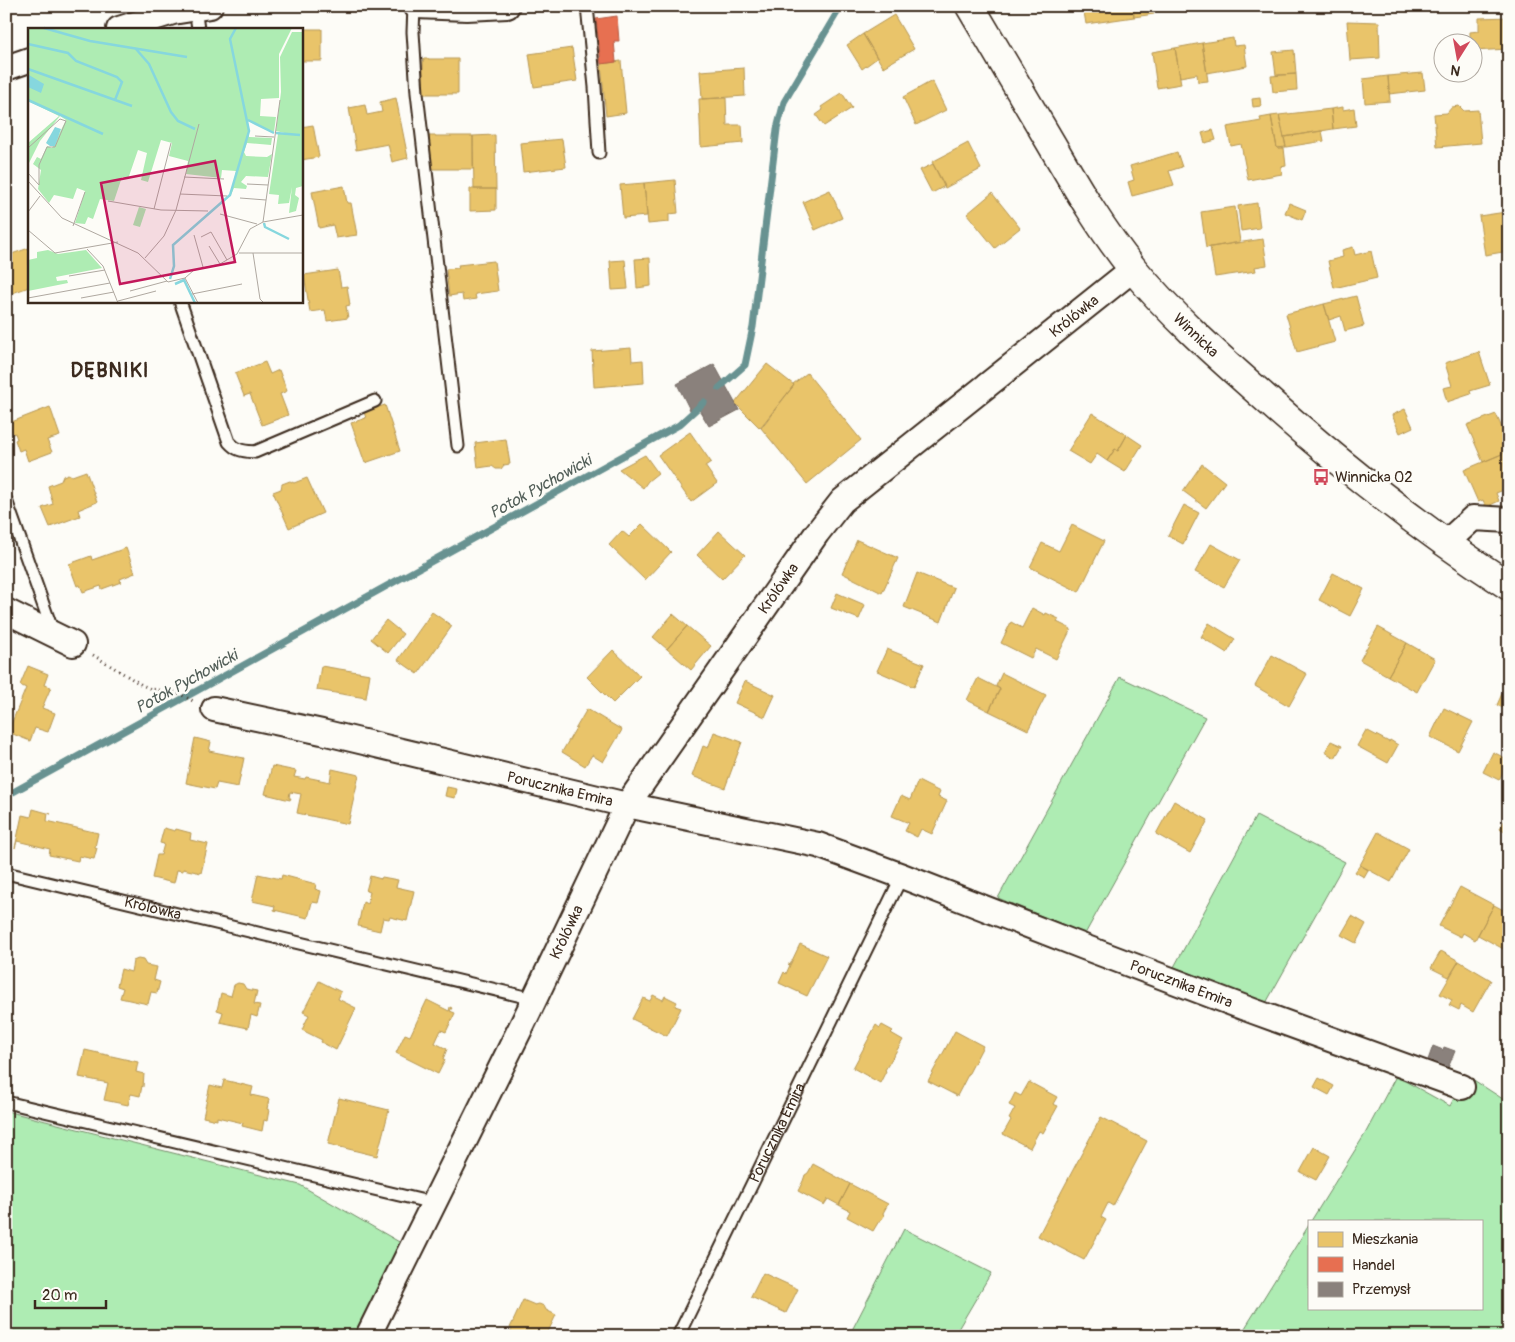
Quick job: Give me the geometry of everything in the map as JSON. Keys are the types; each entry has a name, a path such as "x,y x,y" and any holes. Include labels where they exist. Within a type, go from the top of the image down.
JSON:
{"street":[{"path":"415,6 467,8 507,6"},
{"name":"Winnicka","path":"970,6 1093,215 1133,269 1168,308 1283,414 1370,486 1446,543 1509,586"},
{"path":"122,28 174,12 201,14"},
{"path":"6,68 28,60"},
{"name":"Królówka","path":"368,1336 627,805 817,533 842,501 1133,269"},
{"path":"1446,543 1473,518 1509,520"},
{"path":"6,612 63,638"},
{"name":"Porucznika Emira","path":"204,705 627,805 818,846 902,876 1170,980 1462,1087"}],"lane":[{"path":"415,6 413,32 417,93 458,446"},
{"path":"587,6 596,87 598,154"},
{"path":"180,302 229,442 235,448 255,452 375,401"},
{"path":"6,500 63,638"},
{"name":"Królówka","path":"6,873 534,999"},
{"name":"Porucznika Emira","path":"678,1336 902,876"},
{"path":"6,1102 433,1203"}],"path":[{"path":"63,638 142,685 180,693 204,705"}],"green space":[{"path":"1120,677 1205,717 1085,934 998,898"},
{"path":"1256,816 1345,862 1266,1003 1174,967"},
{"path":"1466,1075 1509,1103 1509,1336 1240,1336 1308,1227 1308,1310 1482,1310 1482,1220 1312,1220 1365,1134 1396,1076 1450,1106"},
{"path":"6,1111 300,1185 401,1243 370,1336 6,1336"},
{"path":"904,1229 991,1273 954,1336 849,1336"}],"building: Mieszkania":[{"path":"1083,6 1133,6 1134,17 1086,24"},
{"path":"1133,6 1153,6 1154,14 1134,17"},
{"path":"894,15 914,49 883,67 863,34"},
{"path":"1509,17 1509,49 1482,50 1482,32 1470,32 1479,31 1479,18"},
{"path":"1347,21 1379,22 1380,58 1350,60"},
{"path":"302,29 322,29 322,61 302,61"},
{"path":"863,34 877,58 862,69 847,45"},
{"path":"1233,38 1234,46 1244,45 1247,66 1207,73 1202,43"},
{"path":"1202,43 1208,81 1198,82 1197,74 1180,77 1175,48"},
{"path":"572,48 577,81 534,87 529,54"},
{"path":"1175,48 1181,84 1157,88 1152,52"},
{"path":"1294,50 1296,74 1276,75 1273,52"},
{"path":"423,59 458,59 458,94 423,94"},
{"path":"621,61 626,113 606,116 601,64"},
{"path":"744,68 745,96 702,99 700,71"},
{"path":"1423,73 1425,90 1389,94 1388,76"},
{"path":"1296,74 1297,90 1273,92 1271,76"},
{"path":"1388,76 1390,101 1365,103 1363,79"},
{"path":"932,81 946,110 916,125 903,97"},
{"path":"842,93 852,108 824,126 816,115 823,110 821,107"},
{"path":"396,98 408,158 392,162 388,144 356,150 349,108 365,105 367,115 382,112 380,102"},
{"path":"726,98 727,125 742,125 743,143 701,147 699,99"},
{"path":"1260,98 1261,106 1253,107 1252,99"},
{"path":"1459,106 1464,111 1478,110 1481,143 1437,147 1434,114 1447,113 1452,107"},
{"path":"1343,107 1343,110 1354,108 1356,126 1333,129 1331,109"},
{"path":"1331,109 1333,129 1284,137 1279,115"},
{"path":"1279,115 1286,147 1277,148 1271,116"},
{"path":"1271,116 1277,148 1284,148 1286,166 1281,167 1282,174 1248,180 1241,144 1231,146 1227,127 1261,121 1260,118"},
{"path":"313,125 319,157 302,160 302,127"},
{"path":"1213,130 1216,140 1205,143 1202,133"},
{"path":"1322,131 1324,141 1286,147 1284,137"},
{"path":"495,135 496,189 474,189 473,136"},
{"path":"429,136 473,136 473,169 429,169"},
{"path":"562,139 566,167 523,172 520,143"},
{"path":"968,143 981,169 945,188 932,162"},
{"path":"1177,152 1182,167 1169,171 1174,185 1132,196 1128,182 1134,180 1130,166"},
{"path":"933,164 945,186 932,193 920,170"},
{"path":"675,180 678,213 669,214 669,222 648,224 644,183"},
{"path":"644,183 647,216 623,218 620,185"},
{"path":"344,186 347,203 351,203 357,235 336,238 333,225 319,228 312,192"},
{"path":"470,189 496,189 496,210 470,211"},
{"path":"830,190 842,218 815,230 803,202"},
{"path":"992,193 1020,228 995,248 967,214"},
{"path":"1257,203 1260,228 1241,231 1238,206"},
{"path":"1289,203 1306,210 1302,220 1285,213"},
{"path":"1235,207 1240,242 1206,248 1201,212"},
{"path":"1506,212 1509,251 1485,255 1479,216"},
{"path":"1263,239 1267,265 1255,267 1256,271 1215,277 1210,247"},
{"path":"1353,247 1355,255 1371,251 1377,278 1334,288 1328,261 1343,257 1342,250"},
{"path":"28,248 28,287 7,295 6,256"},
{"path":"650,258 651,286 637,288 635,259"},
{"path":"625,260 628,289 612,290 610,261"},
{"path":"494,261 498,291 475,294 476,299 463,301 462,294 449,296 446,269 459,268 458,265"},
{"path":"338,270 341,287 347,286 350,305 346,306 348,318 327,321 325,310 310,312 304,275"},
{"path":"1356,296 1364,326 1345,331 1341,316 1329,320 1324,304"},
{"path":"1324,304 1335,342 1297,352 1286,314"},
{"path":"631,348 632,361 643,360 644,383 594,387 592,351"},
{"path":"1479,352 1490,385 1470,391 1471,394 1447,402 1443,388 1452,386 1445,363"},
{"path":"265,362 270,374 279,370 287,391 280,394 288,415 262,425 250,394 244,396 235,373"},
{"path":"767,364 794,385 760,428 735,403"},
{"path":"807,373 861,440 807,484 761,428 793,384"},
{"path":"385,405 400,451 365,463 351,423 366,418 364,412"},
{"path":"50,407 60,436 47,440 52,452 28,461 24,449 19,451 15,440 17,439 15,433 13,434 9,423"},
{"path":"1405,409 1413,427 1400,433 1392,415"},
{"path":"1092,413 1127,435 1118,451 1115,449 1107,461 1097,454 1090,464 1068,451"},
{"path":"1496,414 1509,444 1509,451 1483,462 1467,425"},
{"path":"690,432 711,462 705,466 717,483 691,502 658,455"},
{"path":"1127,435 1142,445 1125,472 1107,461 1115,449 1118,451"},
{"path":"506,439 510,464 504,465 501,469 496,469 492,466 478,468 475,443"},
{"path":"1509,451 1509,488 1496,493 1499,501 1486,507 1483,500 1478,502 1464,470"},
{"path":"645,455 658,473 643,488 619,469"},
{"path":"1202,464 1225,482 1206,508 1183,491"},
{"path":"86,471 97,502 78,510 80,516 50,527 42,508 53,504 48,486 61,481 63,476 68,474 72,476"},
{"path":"307,478 323,513 289,528 273,492 281,489 282,484 290,481 294,483"},
{"path":"1184,505 1199,513 1183,544 1168,536"},
{"path":"642,524 671,552 645,580 609,545 622,531 629,537"},
{"path":"1072,525 1104,541 1079,592 1030,567 1042,543 1059,551"},
{"path":"719,531 745,555 722,579 697,555"},
{"path":"857,540 898,558 882,593 842,573"},
{"path":"1211,544 1240,560 1224,587 1195,572"},
{"path":"126,548 135,573 120,579 121,582 102,589 101,586 83,592 80,585 77,586 69,564 91,556 92,560"},
{"path":"917,573 954,588 941,622 904,607"},
{"path":"1333,573 1364,589 1350,616 1319,600"},
{"path":"837,593 865,605 859,619 831,608"},
{"path":"1032,608 1045,615 1046,613 1059,619 1057,622 1071,629 1056,659 1036,649 1031,658 1001,643 1011,622 1022,628"},
{"path":"432,612 452,626 418,674 398,660"},
{"path":"673,614 687,626 667,649 653,637"},
{"path":"386,620 403,634 388,653 371,639"},
{"path":"1209,623 1235,639 1227,653 1201,637"},
{"path":"687,626 711,646 691,670 667,649"},
{"path":"1378,627 1407,643 1388,676 1360,660"},
{"path":"1407,643 1435,659 1417,692 1388,676"},
{"path":"887,649 924,664 914,687 877,671"},
{"path":"613,650 640,676 613,703 587,677"},
{"path":"1272,655 1307,674 1289,706 1255,686"},
{"path":"28,666 48,674 44,685 51,687 42,708 55,713 48,732 35,728 30,741 8,732 26,688 20,685"},
{"path":"321,666 370,674 366,698 317,690"},
{"path":"1002,673 1046,695 1028,730 989,711 1000,689 996,686"},
{"path":"978,678 1000,689 989,711 967,700"},
{"path":"1509,678 1509,711 1497,705"},
{"path":"745,681 775,695 765,717 735,703"},
{"path":"1444,708 1473,722 1458,751 1430,737"},
{"path":"587,709 622,730 603,762 592,755 585,766 562,752"},
{"path":"1366,730 1398,745 1388,763 1357,746"},
{"path":"714,732 742,742 725,788 692,776 703,746 708,748"},
{"path":"195,738 211,742 209,751 244,758 238,787 217,783 215,789 186,783"},
{"path":"1331,741 1342,746 1335,758 1325,752"},
{"path":"1493,752 1509,760 1499,780 1483,772"},
{"path":"272,766 296,771 294,777 305,779 306,777 330,782 332,769 359,775 348,824 297,813 301,794 290,792 290,800 265,794"},
{"path":"918,781 940,792 938,797 947,801 932,834 921,829 917,837 905,831 909,823 892,816 901,796 910,800"},
{"path":"447,787 457,789 455,798 445,796"},
{"path":"1174,801 1208,820 1190,853 1156,834"},
{"path":"33,809 48,813 47,821 98,833 94,859 79,856 78,861 49,855 50,849 17,841 15,848 22,815 31,817"},
{"path":"1504,821 1509,823 1509,838 1506,837 1508,832 1500,829"},
{"path":"164,828 191,833 190,840 208,844 201,873 183,869 183,871 177,870 174,883 152,878 157,855 161,855 164,844 160,843"},
{"path":"1378,832 1409,849 1391,882 1360,865"},
{"path":"1360,865 1368,870 1364,877 1355,872"},
{"path":"258,874 281,879 282,875 316,884 315,889 321,891 318,903 312,902 308,918 274,910 275,906 252,901"},
{"path":"370,876 398,880 396,887 414,891 407,921 390,917 389,919 383,918 380,931 358,926 363,902 367,904 370,892 366,891"},
{"path":"1460,887 1494,905 1475,940 1463,933 1461,937 1439,926"},
{"path":"1494,905 1509,913 1509,952 1478,935"},
{"path":"1352,916 1366,924 1356,943 1341,935"},
{"path":"800,944 827,956 807,996 779,983 784,972 786,974"},
{"path":"1441,951 1459,961 1449,977 1431,968"},
{"path":"143,960 146,965 157,967 154,980 160,982 157,993 151,992 148,1004 120,998 123,988 117,986 121,969 131,972 133,961"},
{"path":"1459,961 1491,980 1473,1012 1461,1005 1459,1010 1449,1005 1452,1000 1440,994"},
{"path":"319,981 341,992 338,999 356,1008 336,1050 321,1042 322,1040 302,1030 309,1015 303,1012"},
{"path":"238,983 243,984 246,989 257,991 254,1004 260,1005 257,1017 251,1015 248,1028 220,1022 223,1012 217,1010 221,993 231,996 234,985"},
{"path":"653,995 663,1000 665,996 677,1002 675,1006 681,1008 667,1036 632,1019 643,998 650,1001"},
{"path":"427,1000 449,1011 450,1007 452,1008 450,1011 455,1013 446,1032 441,1030 435,1043 447,1049 443,1059 445,1060 438,1074 396,1053 405,1034 410,1036"},
{"path":"876,1025 880,1028 882,1025 893,1031 891,1033 903,1040 885,1070 880,1083 853,1068"},
{"path":"955,1031 983,1046 957,1096 928,1081"},
{"path":"85,1050 138,1062 136,1072 144,1074 140,1096 131,1094 128,1105 104,1100 108,1083 79,1077"},
{"path":"1319,1078 1334,1086 1329,1095 1314,1087"},
{"path":"224,1080 253,1087 251,1095 269,1099 267,1121 264,1120 262,1131 242,1126 243,1123 217,1117 217,1120 203,1117 210,1085 222,1088"},
{"path":"1029,1082 1057,1097 1053,1104 1058,1106 1043,1133 1039,1131 1030,1148 1003,1134 1015,1108 1009,1105 1015,1093 1021,1096"},
{"path":"339,1098 389,1110 377,1156 328,1144"},
{"path":"1101,1117 1147,1141 1113,1206 1108,1203 1101,1217 1106,1220 1084,1260 1038,1236"},
{"path":"1314,1147 1330,1156 1316,1180 1300,1172"},
{"path":"813,1164 850,1184 839,1205 828,1199 824,1205 798,1191 805,1175"},
{"path":"850,1184 888,1204 883,1213 884,1216 873,1231 847,1217 850,1211 839,1205"},
{"path":"763,1273 798,1289 786,1313 751,1297"},
{"path":"523,1300 535,1305 544,1306 546,1310 556,1315 546,1336 508,1336"},
{"path":"736,1329 749,1336 733,1336"}],"building: Handel":[{"path":"617,16 619,41 614,41 616,62 601,64 596,19"}],"building: Przemysł":[{"path":"714,364 739,410 709,426 698,408 691,412 677,384"},
{"path":"1433,1046 1443,1050 1444,1047 1455,1051 1448,1068 1428,1060"}],"waterway":[{"name":"Potok Pychowicki","path":"719,388 745,365 753,327 777,129 784,102 841,6"},
{"name":"Potok Pychowicki","path":"6,796 679,425 704,402"}],"place":[{"name":"Winnicka 02","path":"1321,477"}],"district":[{"name":"DĘBNIKI","path":"110,370"}]}
